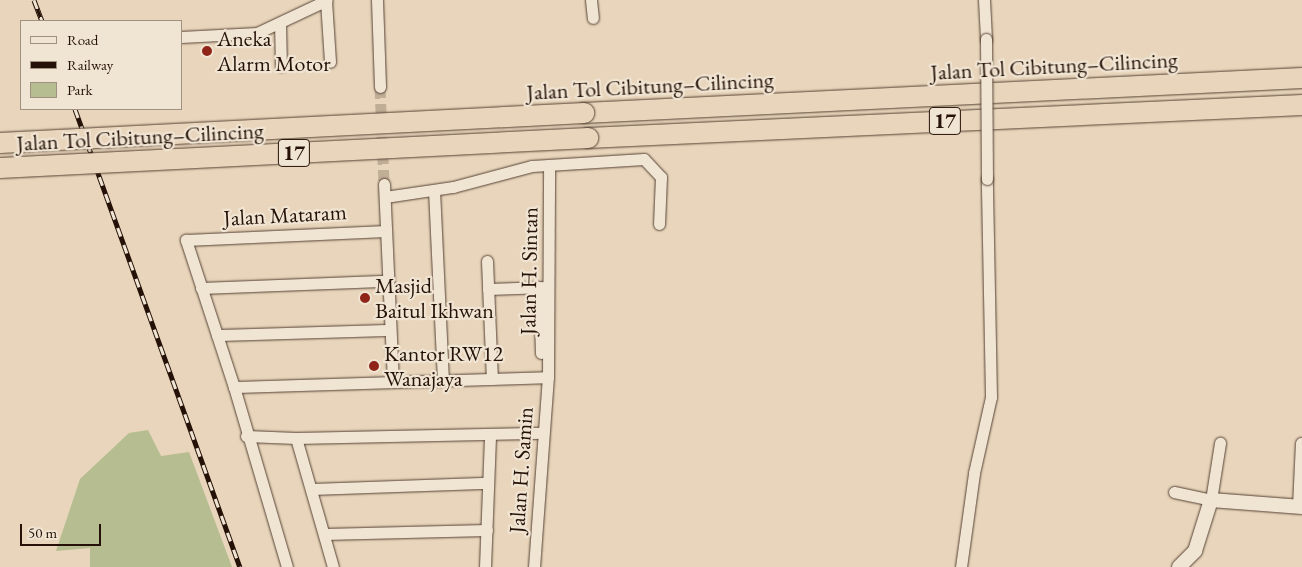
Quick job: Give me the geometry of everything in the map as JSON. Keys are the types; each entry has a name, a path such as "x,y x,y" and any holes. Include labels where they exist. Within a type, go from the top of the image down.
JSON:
{"highway":[{"name":"Jalan Tol Cibitung–Cilincing","path":"0,143 1302,78"},
{"name":"Jalan Tol Cibitung–Cilincing","path":"0,168 1302,104"}],"street":[{"path":"377,0 380,87"},
{"path":"591,0 593,18"},
{"path":"962,567 974,472 991,397 984,0"},
{"path":"182,37 257,33 327,1 330,62"},
{"path":"280,23 281,66"},
{"path":"385,197 434,190 490,175 549,165 644,158 661,177 659,224"},
{"name":"Jalan H. Sintan","path":"545,377 544,287 549,165"},
{"path":"384,184 389,330 393,381"},
{"path":"434,190 443,380"},
{"name":"Jalan Mataram","path":"202,288 186,240 386,230"},
{"path":"487,262 492,379"},
{"path":"287,567 246,436 234,387 202,288 387,281"},
{"path":"488,289 544,287"},
{"path":"217,335 389,330"},
{"path":"234,387 545,377"},
{"name":"Jalan H. Samin","path":"534,567 545,377"},
{"path":"246,436 296,438 542,433"},
{"path":"485,567 490,434"},
{"path":"296,438 333,567"},
{"path":"1179,567 1195,552 1211,500 1220,443"},
{"path":"1174,492 1211,500 1300,506 1301,443"},
{"path":"312,489 488,483"},
{"path":"324,534 487,530"}],"green space":[{"path":"148,430 161,456 189,452 232,567 90,567 90,548 56,551 80,479 129,433"}],"tunnel":[{"path":"380,87 384,184"}],"railway":[{"path":"34,0 42,20"},
{"path":"75,110 240,567"}],"place":[{"name":"Aneka Alarm Motor","path":"207,51"},
{"name":"Masjid Baitul Ikhwan","path":"365,298"},
{"name":"Kantor RW12 Wanajaya","path":"374,366"}]}
